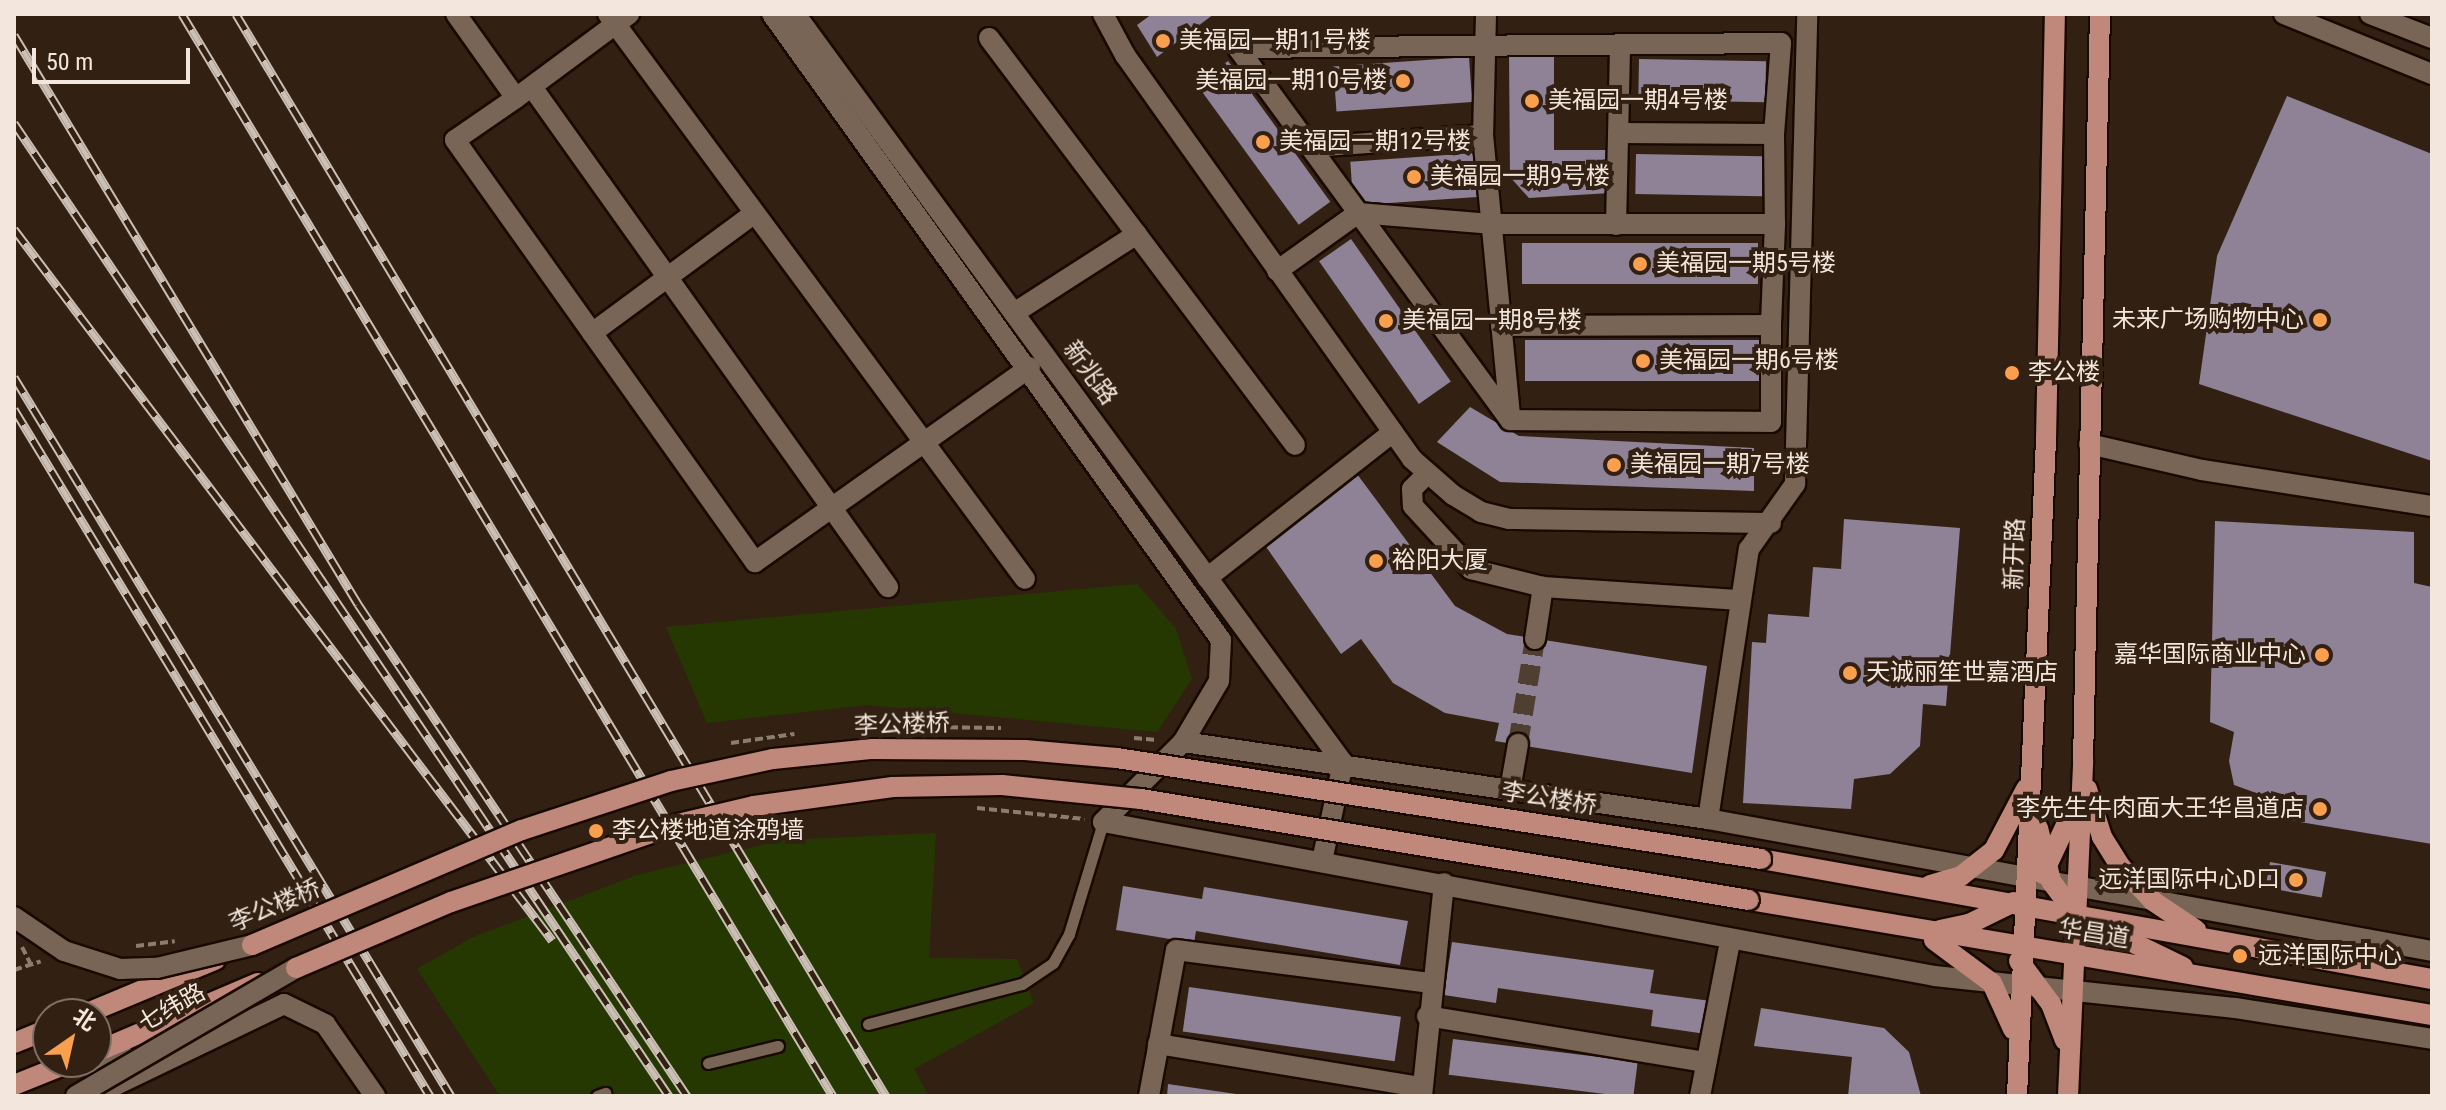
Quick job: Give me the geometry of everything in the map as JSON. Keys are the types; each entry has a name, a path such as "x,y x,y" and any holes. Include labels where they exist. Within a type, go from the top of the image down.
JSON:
{"main road":[{"name":"新开路","path":"2017,1096 2019,987 2016,953 2033,886 2032,765 2046,439 2055,14"},
{"path":"2068,1096 2083,762 2100,14"},
{"name":"李公楼桥","path":"112,1003 522,830 671,781 773,759 872,749 1025,750 1117,758 1761,859"},
{"path":"1916,931 1978,921 2033,886 2071,816 2083,762"},
{"path":"2083,762 2102,837 2120,866 2153,901 2214,939"},
{"path":"1922,886 1949,881 1976,866 2014,820 2032,765"},
{"name":"华昌道","path":"296,968 451,902 678,824 754,806 893,787 1002,785 1141,799 1749,900 2016,953 2074,957 2432,1015"},
{"name":"华昌道","path":"1761,859 1922,886 2033,886 2076,915 2432,979"},
{"path":"1922,886 1978,921 2016,953 2062,1028 2069,1063"},
{"path":"2033,886 2076,915 2209,978"},
{"path":"1916,931 1954,951 1992,983 2008,1011 2017,1057"},
{"path":"112,1045 296,968"}],"street":[{"path":"456,14 524,92 668,277 888,587"},
{"name":"新兆路","path":"772,14 1030,367 1221,640 1219,681 1183,742 1103,822"},
{"name":"新兆路","path":"795,14 1343,763"},
{"path":"1103,14 1125,55 1277,271 1427,474 1481,512 1509,519 1771,523"},
{"path":"1486,14 1483,135 1510,420"},
{"path":"1708,819 1749,549 1771,523 1795,484 1807,14"},
{"path":"2284,14 2432,74"},
{"path":"2370,14 2432,38"},
{"path":"1025,579 925,444 755,213 617,18 524,92 455,140 755,562 925,444 1030,367"},
{"path":"989,38 1295,445"},
{"path":"1485,43 1781,43 1774,134 1771,422 1510,420 1238,48 1485,43"},
{"path":"1616,225 1620,45"},
{"path":"1618,133 1774,134"},
{"path":"1310,147 1483,135"},
{"path":"592,333 755,213"},
{"path":"1277,271 1358,213 1491,224 1775,224"},
{"path":"1014,313 1137,234"},
{"path":"1501,326 1771,325"},
{"path":"1207,578 1393,432"},
{"path":"2089,444 2202,470 2432,506"},
{"path":"1427,474 1412,489 1413,506 1453,555 1471,569 1543,587 1741,600"},
{"path":"1535,639 1543,587"},
{"path":"1183,742 1343,763 1708,819 1976,866 2033,886 2076,886 2432,951"},
{"path":"1510,790 1518,744"},
{"path":"1322,861 1343,763"},
{"path":"1103,822 1444,883 1730,941 2019,987 2235,1008 2432,1039"},
{"path":"1158,1044 1425,1093 1429,983 1444,883"},
{"path":"14,917 64,951 120,969 157,968 252,945"},
{"path":"1700,1096 1730,941"},
{"path":"1149,1096 1176,950 1429,983"},
{"name":"七纬路","path":"76,1096 296,968"},
{"path":"93,1096 284,1004 325,1024 367,1092"},
{"path":"1427,1016 1706,1062"},
{"path":"86,1096 121,1052"}],"lane":[{"path":"868,1024 1022,984 1053,963 1069,934 1103,822"},
{"path":"708,1063 778,1046"}],"path":[{"path":"970,807 1103,822"}],"green space":[{"path":"1137,584 1176,629 1192,679 1157,732 867,705 707,723 666,627"},
{"path":"936,833 929,958 1017,959 1034,1003 914,1069 929,1096 500,1096 417,969 471,938 637,875 783,840"}],"building":[{"name":"美福园一期11号楼","path":"1152,14 1214,14 1157,57 1137,25"},
{"name":"美福园一期4号楼","path":"1554,51 1554,150 1610,150 1610,193 1529,198 1510,177 1509,53"},
{"name":"美福园一期10号楼","path":"1469,57 1472,102 1336,111 1333,66"},
{"path":"1639,59 1766,61 1765,102 1638,100"},
{"name":"美福园一期12号楼","path":"1228,61 1330,202 1299,225 1196,84"},
{"name":"未来广场购物中心","path":"2287,96 2432,154 2432,461 2199,384 2217,256"},
{"name":"美福园一期9号楼","path":"1474,153 1477,197 1353,206 1350,162"},
{"name":"美福园一期5号楼","path":"1636,154 1763,156 1762,196 1635,194"},
{"name":"美福园一期8号楼","path":"1351,239 1451,382 1419,404 1319,261"},
{"name":"美福园一期5号楼","path":"1522,243 1758,243 1758,284 1522,284"},
{"name":"美福园一期6号楼","path":"1525,340 1761,340 1761,381 1525,381"},
{"name":"美福园一期7号楼","path":"1470,407 1519,436 1754,448 1754,491 1500,482 1437,442"},
{"name":"裕阳大厦","path":"1357,474 1455,606 1507,634 1707,666 1692,773 1495,741 1499,723 1445,713 1393,683 1361,639 1341,654 1262,541"},
{"name":"天诚丽笙世嘉酒店","path":"1844,519 1960,528 1946,706 1923,704 1920,746 1890,774 1854,779 1851,809 1743,803 1752,642 1766,643 1768,614 1809,617 1813,567 1841,569"},
{"name":"嘉华国际商业中心","path":"2215,521 2414,532 2414,583 2432,587 2432,844 2288,820 2284,794 2259,794 2234,785 2229,761 2234,732 2210,722"},
{"name":"远洋国际中心D口","path":"2270,862 2326,872 2322,898 2265,888"},
{"path":"1123,886 1202,899 1204,887 1408,921 1400,965 1196,931 1194,943 1116,930"},
{"path":"1452,942 1654,970 1650,993 1711,1001 1706,1034 1651,1026 1653,1010 1498,988 1496,1003 1444,995"},
{"path":"1189,987 1401,1017 1395,1061 1183,1032"},
{"path":"1761,1008 1884,1028 1909,1052 1921,1096 1848,1096 1852,1057 1754,1046"},
{"path":"1453,1039 1638,1062 1633,1096 1449,1075"},
{"path":"1168,1084 1236,1094 1236,1096 1167,1096"}],"tunnel":[{"path":"1518,744 1535,639"}],"railway":[{"path":"182,14 833,1096"},
{"path":"236,14 886,1096"},
{"path":"14,35 358,604 687,1096"},
{"path":"14,123 669,1096"},
{"path":"14,229 552,940"},
{"path":"14,377 451,1096"},
{"path":"14,409 430,1096"}],"place":[{"name":"美福园一期11号楼","path":"1163,41"},
{"name":"美福园一期10号楼","path":"1403,81"},
{"name":"美福园一期4号楼","path":"1532,101"},
{"name":"美福园一期12号楼","path":"1263,142"},
{"name":"美福园一期9号楼","path":"1414,177"},
{"name":"美福园一期5号楼","path":"1640,264"},
{"name":"未来广场购物中心","path":"2320,320"},
{"name":"美福园一期8号楼","path":"1386,321"},
{"name":"美福园一期6号楼","path":"1643,361"},
{"name":"李公楼","path":"2012,373"},
{"name":"美福园一期7号楼","path":"1614,465"},
{"name":"裕阳大厦","path":"1376,561"},
{"name":"嘉华国际商业中心","path":"2322,655"},
{"name":"天诚丽笙世嘉酒店","path":"1850,673"},
{"name":"李先生牛肉面大王华昌道店","path":"2320,809"},
{"name":"李公楼地道涂鸦墙","path":"596,831"},
{"name":"远洋国际中心D口","path":"2296,880"},
{"name":"远洋国际中心","path":"2240,956"}]}
